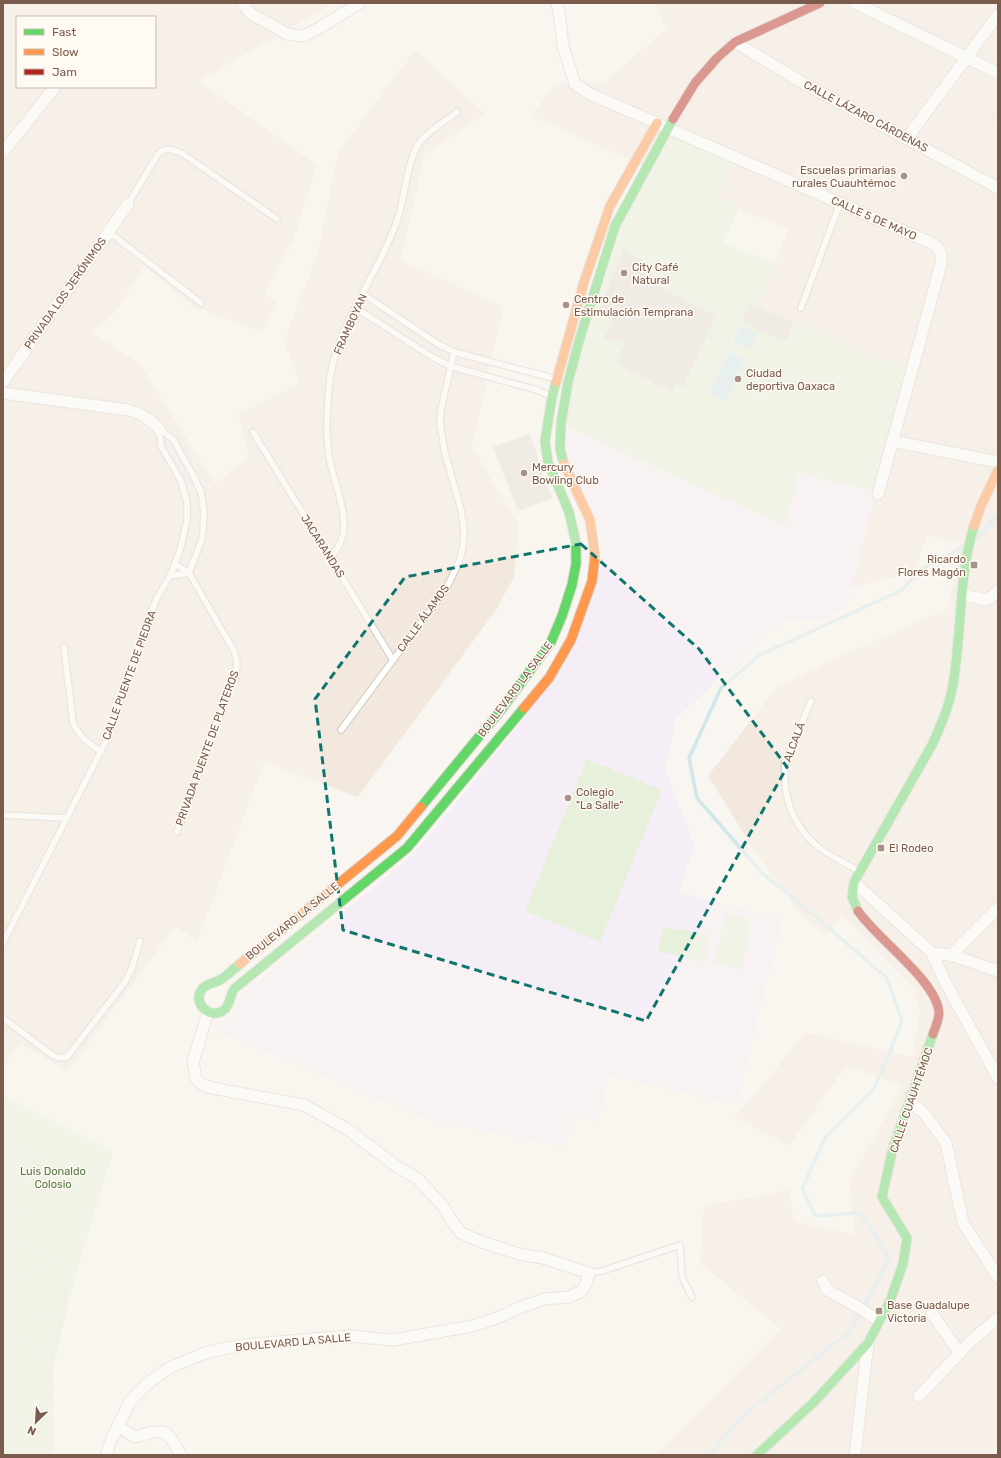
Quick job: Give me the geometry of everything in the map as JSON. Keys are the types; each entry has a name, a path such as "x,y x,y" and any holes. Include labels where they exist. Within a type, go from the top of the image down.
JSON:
{"street":[{"path":"243,3 250,12 287,34 304,36 360,3"},
{"name":"CALLE 5 DE MAYO","path":"557,3 563,46 576,84 590,94 934,244 942,254"},
{"name":"BOULEVARD LA SALLE","path":"657,123 610,206 584,282 552,397 546,441 548,462 569,512 576,543 576,564 572,585 562,616 551,642 501,710 397,836 220,980 215,983 207,984 201,990 199,997 200,1003 204,1010 217,1013 224,1010 234,990 408,848 549,678 571,640 592,581 595,556 590,520 565,466 560,449 561,423 568,382 614,226 667,128 695,83 717,58 735,42 820,3"},
{"path":"855,3 998,73"},
{"path":"906,138 998,15"},
{"name":"CALLE LÁZARO CÁRDENAS","path":"735,42 801,82 998,188"},
{"path":"3,152 54,88"},
{"name":"PRIVADA LOS JERÓNIMOS","path":"3,382 128,204"},
{"path":"878,494 941,264 942,254"},
{"path":"3,393 128,410 145,415 159,429"},
{"path":"892,441 998,462"},
{"path":"998,470 981,506 972,534 966,565 952,691 943,720 932,745 854,882 932,953 945,982 998,1078"},
{"path":"963,595 987,600 998,591"},
{"name":"CALLE CUAUHTÉMOC","path":"757,1455 814,1402 868,1343 876,1319 890,1301 903,1264 907,1238 882,1197 893,1148 931,1043 939,1014 934,995 921,978 859,912 852,900 854,882"},
{"path":"951,955 998,908"},
{"path":"932,953 951,955 998,971"},
{"path":"208,1012 193,1062 196,1079 203,1084 212,1088 304,1105 347,1129 396,1166 418,1179 443,1206 461,1233 482,1242 519,1254 542,1258 589,1273"},
{"path":"910,1102 924,1113 946,1143 963,1223 998,1277"},
{"name":"BOULEVARD LA SALLE","path":"106,1455 131,1400 148,1383 171,1367 208,1352 242,1345 349,1336 393,1340 472,1326 545,1299 569,1297 582,1291 589,1273"},
{"path":"823,1281 827,1290 876,1319"},
{"path":"932,1314 960,1353"},
{"path":"919,1396 960,1353 998,1318"},
{"path":"855,1455 868,1343"},
{"path":"118,1426 136,1437 156,1430 164,1432 171,1438 181,1455"}],"lane":[{"name":"FRAMBOYAN","path":"331,559 340,543 344,526 328,446 329,388 335,354 345,330 384,252 401,211 413,156 417,146 424,138 457,112"},
{"path":"128,204 161,150 171,149 183,154 277,219"},
{"path":"801,308 840,203"},
{"path":"109,232 201,303"},
{"path":"363,294 438,344 454,352 568,382"},
{"path":"356,308 432,357 450,366 537,390 564,403"},
{"name":"CALLE ÁLAMOS","path":"341,730 446,589 459,562 463,547 464,530 461,510 445,453 440,424 440,410 454,352"},
{"path":"159,429 173,438 194,475 200,492 204,511 201,542 189,573 170,576"},
{"name":"CALLE PUENTE DE PIEDRA","path":"3,943 101,752 112,726 147,622 157,598 175,564 187,520 187,502 181,481 161,446 159,429"},
{"name":"JACARANDAS","path":"253,432 393,660"},
{"name":"PRIVADA PUENTE DE PLATEROS","path":"175,564 189,573 234,651 237,666 177,832"},
{"path":"64,647 73,722 80,736 101,752"},
{"name":"ALCALÁ","path":"811,700 785,763 785,790 788,801 792,814 807,837 828,854 860,871"},
{"path":"3,815 67,818"},
{"path":"3,1018 52,1055 59,1058 67,1057 125,982 132,968 140,941"},
{"path":"589,1273 602,1272 680,1245 682,1277 692,1297"}],"path":[{"path":"973,168 988,130 998,110"},
{"path":"942,254 950,247 982,179"},
{"path":"737,323 760,334 750,356 728,403 704,392 737,323"},
{"path":"707,335 754,358"},
{"path":"3,1138 10,1141 40,1167 50,1191 45,1210 34,1217 3,1209"},
{"path":"3,1235 30,1246 64,1263 70,1277 50,1365 50,1398 41,1415 26,1421 3,1416"},
{"path":"30,1246 36,1261 33,1270 24,1277 25,1298 35,1309 34,1314 23,1317 29,1342 50,1365"}],"highlighted area":[{"path":"581,544 699,649 787,767 646,1021 343,930 315,699 405,577"}],"shaded area":[{"path":"3,3 334,3 198,81 317,165 293,241 264,294 276,301 262,331 194,307 144,266 116,312 91,332 140,364 215,484 249,457 238,415 300,384 284,341 318,253 338,153 415,50 485,114 425,154 400,260 503,307 472,447 519,525 514,577 496,610 358,797 264,762 197,942 176,926 67,1072 21,1043 3,1066"},
{"path":"656,3 998,3 998,1455 656,1455 781,1329 700,1263 704,1206 789,1190 794,1221 855,1235 850,1181 903,1085 846,1066 789,1146 734,1116 760,1089 805,1032 912,1057 920,1011 914,989 842,915 826,936 801,915 758,856 708,776 776,688 839,657 948,609 960,544 927,535 916,567 896,577 852,587 875,492 870,490 905,369 759,306 788,230 532,116 554,84 605,82 666,29"},
{"name":"Colegio \"La Salle\"","path":"565,426 785,526 799,471 822,480 875,492 847,608 831,614 822,620 789,620 775,626 676,719 665,769 694,845 679,892 782,920 737,1105 608,1075 598,1122 572,1115 566,1147 426,1119 213,1029 214,1022 225,1020 233,1014 240,996 399,867 414,853 437,827 517,727 602,568 603,551 600,529 569,461"}],"green space":[{"name":"Ciudad deportiva Oaxaca","path":"672,136 733,163 717,198 739,207 724,243 775,264 759,306 905,369 870,490 822,480 799,471 785,526 565,426 571,388 626,212"},
{"path":"587,759 662,790 600,942 525,911"},
{"path":"726,913 751,920 742,970 714,963"},
{"path":"663,927 711,935 704,962 658,951"},
{"name":"Luis Donaldo Colosio","path":"3,1096 113,1151 77,1270 54,1363 53,1455 3,1455"}],"water":[{"path":"740,326 757,334 750,349 733,341"},
{"path":"729,352 745,359 726,400 710,393"}],"building":[{"path":"623,250 650,264 646,269 655,277 653,284 716,316 683,387 675,384 672,392 615,364 626,342 602,339 615,322 598,312"},
{"path":"750,303 794,323 786,342 741,322"},
{"name":"Mercury Bowling Club","path":"530,434 537,454 539,466 553,498 518,511 493,447"}],"waterway":[{"path":"977,538 998,515"},
{"path":"709,1455 745,1414 849,1332 890,1259 860,1213 816,1216 802,1189 825,1138 873,1090 902,1021 887,978 808,910 763,874 697,798 689,758 721,688 760,655 902,590 921,569 964,547"}],"traffic: fast":[{"path":"564,464 560,449 561,423 568,382 580,338 615,226 673,119"},
{"path":"421,807 501,710 551,642 562,616 572,585 576,564 576,543 569,512 548,462 545,441 556,382"},
{"path":"858,911 852,897 854,882 932,745 948,704 955,670 965,566 974,526"},
{"path":"240,964 223,978 203,988 199,999 204,1009 208,1012 220,1012 225,1009 234,989 407,848 524,708"},
{"path":"757,1455 814,1402 868,1343 890,1301 903,1264 907,1238 882,1197 893,1148 933,1034"}],"traffic: slow":[{"path":"556,382 584,282 610,206 657,123"},
{"path":"524,708 549,678 571,640 592,581 595,556 590,520 564,464"},
{"path":"974,526 981,506 998,470"},
{"path":"240,964 397,836 421,807"}],"traffic: jam":[{"path":"673,119 695,83 717,58 735,42 820,3"},
{"path":"858,911 878,934 918,974 936,1001 939,1013 938,1021 933,1034"}],"place":[{"name":"Escuelas primarias rurales Cuauhtémoc","path":"904,176"},
{"name":"City Café Natural","path":"624,273"},
{"name":"Centro de Estimulación Temprana","path":"566,305"},
{"name":"Ciudad deportiva Oaxaca","path":"738,379"},
{"name":"Mercury Bowling Club","path":"524,473"},
{"name":"Ricardo Flores Magón","path":"974,565"},
{"name":"Colegio \"La Salle\"","path":"568,798"},
{"name":"El Rodeo","path":"881,848"},
{"name":"Base Guadalupe Victoria","path":"879,1311"}]}
